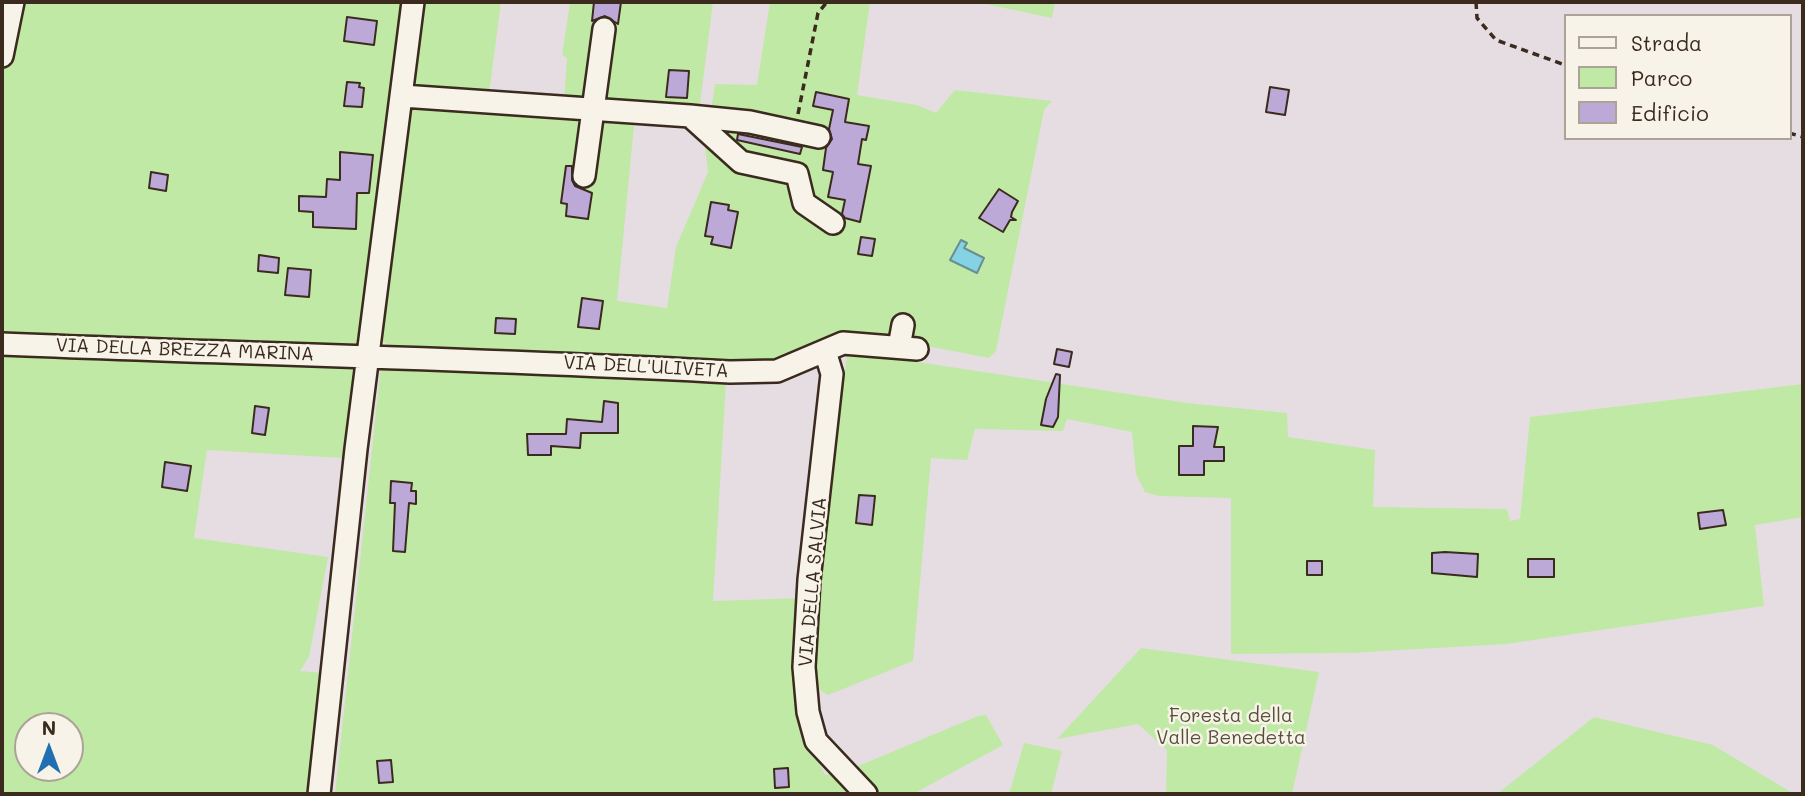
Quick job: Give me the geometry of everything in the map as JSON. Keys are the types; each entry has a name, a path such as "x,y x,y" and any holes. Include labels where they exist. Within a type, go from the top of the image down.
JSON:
{"street":[{"path":"2,56 12,2"},
{"path":"319,794 368,355 414,2"},
{"path":"584,176 604,29"},
{"path":"402,96 690,116 795,130 819,137"},
{"path":"690,116 741,162 797,174 804,203 833,223"},
{"name":"VIA DELL'ULIVETA","path":"368,355 730,372 777,371 843,343 908,348 903,325"},
{"name":"VIA DELLA BREZZA MARINA","path":"10,341 63,345 99,342 164,354 261,351 308,345 368,355"},
{"name":"VIA DELLA SALVIA","path":"825,351 832,374 809,580 804,667 808,712 816,741 866,794"}],"path":[{"path":"795,130 818,13 827,2"},
{"path":"1476,2 1477,18 1496,40 1563,64"}],"green space":[{"path":"2,2 413,2 360,459 207,450 194,538 328,557 309,657 300,671 323,673 313,794 2,794"},
{"path":"423,2 501,2 489,94 416,91 412,84"},
{"path":"570,2 713,2 699,112 564,100 567,58 562,55"},
{"path":"770,2 870,2 857,95 917,105 936,113 955,90 1052,101 1044,110 996,351 989,358 880,337 777,367 390,346 382,341 411,100 635,116 617,301 667,308 676,247 708,172 705,146 677,118 711,111 715,84 757,85"},
{"path":"976,2 1055,2 1052,18"},
{"path":"852,352 1187,403 1287,413 1288,437 1375,450 1373,507 1507,509 1510,521 1520,519 1530,417 1803,384 1803,517 1755,525 1764,606 1506,644 1349,653 1231,654 1231,498 1159,496 1145,492 1136,474 1132,432 1067,419 1063,431 975,429 967,460 931,458 913,661 828,695 818,689 816,657 831,470 847,356"},
{"path":"381,365 726,382 713,601 802,598 810,746 825,775 846,771 978,716 986,715 1003,745 913,794 335,794"},
{"name":"Foresta della Valle Benedetta","path":"1141,648 1319,672 1292,794 1166,794 1167,750 1138,724 1057,739"},
{"path":"1594,717 1713,745 1794,794 1497,794"},
{"path":"1024,743 1062,751 1051,794 1009,794"}],"water":[{"path":"961,240 967,243 964,248 984,258 977,273 950,260"}],"building":[{"path":"594,2 621,2 618,24 605,16 592,21"},
{"path":"347,17 377,21 374,45 344,41"},
{"path":"669,70 689,71 687,98 666,97"},
{"path":"347,82 360,83 359,87 364,88 362,107 344,106"},
{"path":"1270,87 1289,90 1285,115 1266,112"},
{"path":"816,92 849,99 845,122 869,126 866,140 862,139 858,164 871,166 860,222 845,218 842,214 845,200 828,197 833,172 823,170 826,148 832,139 829,129 833,110 813,106"},
{"path":"738,134 802,147 800,154 737,140"},
{"path":"340,152 373,155 369,193 357,193 356,229 313,227 313,212 299,211 299,196 326,197 327,179 340,180"},
{"path":"566,166 572,166 575,186 592,193 588,219 566,216 567,204 561,203"},
{"path":"151,172 168,175 166,191 149,188"},
{"path":"999,189 1018,201 1011,217 1016,220 1010,220 1003,232 979,218"},
{"path":"711,202 729,205 728,210 738,212 731,248 711,244 713,237 705,236"},
{"path":"861,237 875,239 872,256 858,254"},
{"path":"259,255 279,258 278,273 258,271"},
{"path":"288,268 311,270 309,297 285,295"},
{"path":"582,298 603,301 599,329 578,327"},
{"path":"496,318 516,319 515,334 495,333"},
{"path":"1057,349 1072,352 1069,367 1054,364"},
{"path":"1056,374 1060,375 1058,417 1053,427 1041,425 1046,399"},
{"path":"604,401 618,403 618,433 581,433 580,448 551,446 551,455 528,455 527,434 566,434 567,419 602,422"},
{"path":"255,406 269,408 265,435 252,433"},
{"path":"1193,426 1218,427 1214,447 1224,447 1224,461 1204,461 1204,475 1179,475 1179,446 1193,446"},
{"path":"165,462 191,466 187,491 162,487"},
{"path":"391,481 412,483 411,491 416,491 416,504 409,503 405,552 393,551 395,503 390,503"},
{"path":"859,495 875,496 872,525 856,523"},
{"path":"1723,510 1726,525 1700,529 1698,513"},
{"path":"1432,553 1478,554 1477,577 1432,573"},
{"path":"1528,559 1554,559 1554,577 1528,577"},
{"path":"1307,561 1322,561 1322,575 1307,575"},
{"path":"391,760 393,782 379,783 377,761"},
{"path":"788,768 789,787 775,788 774,769"}]}
